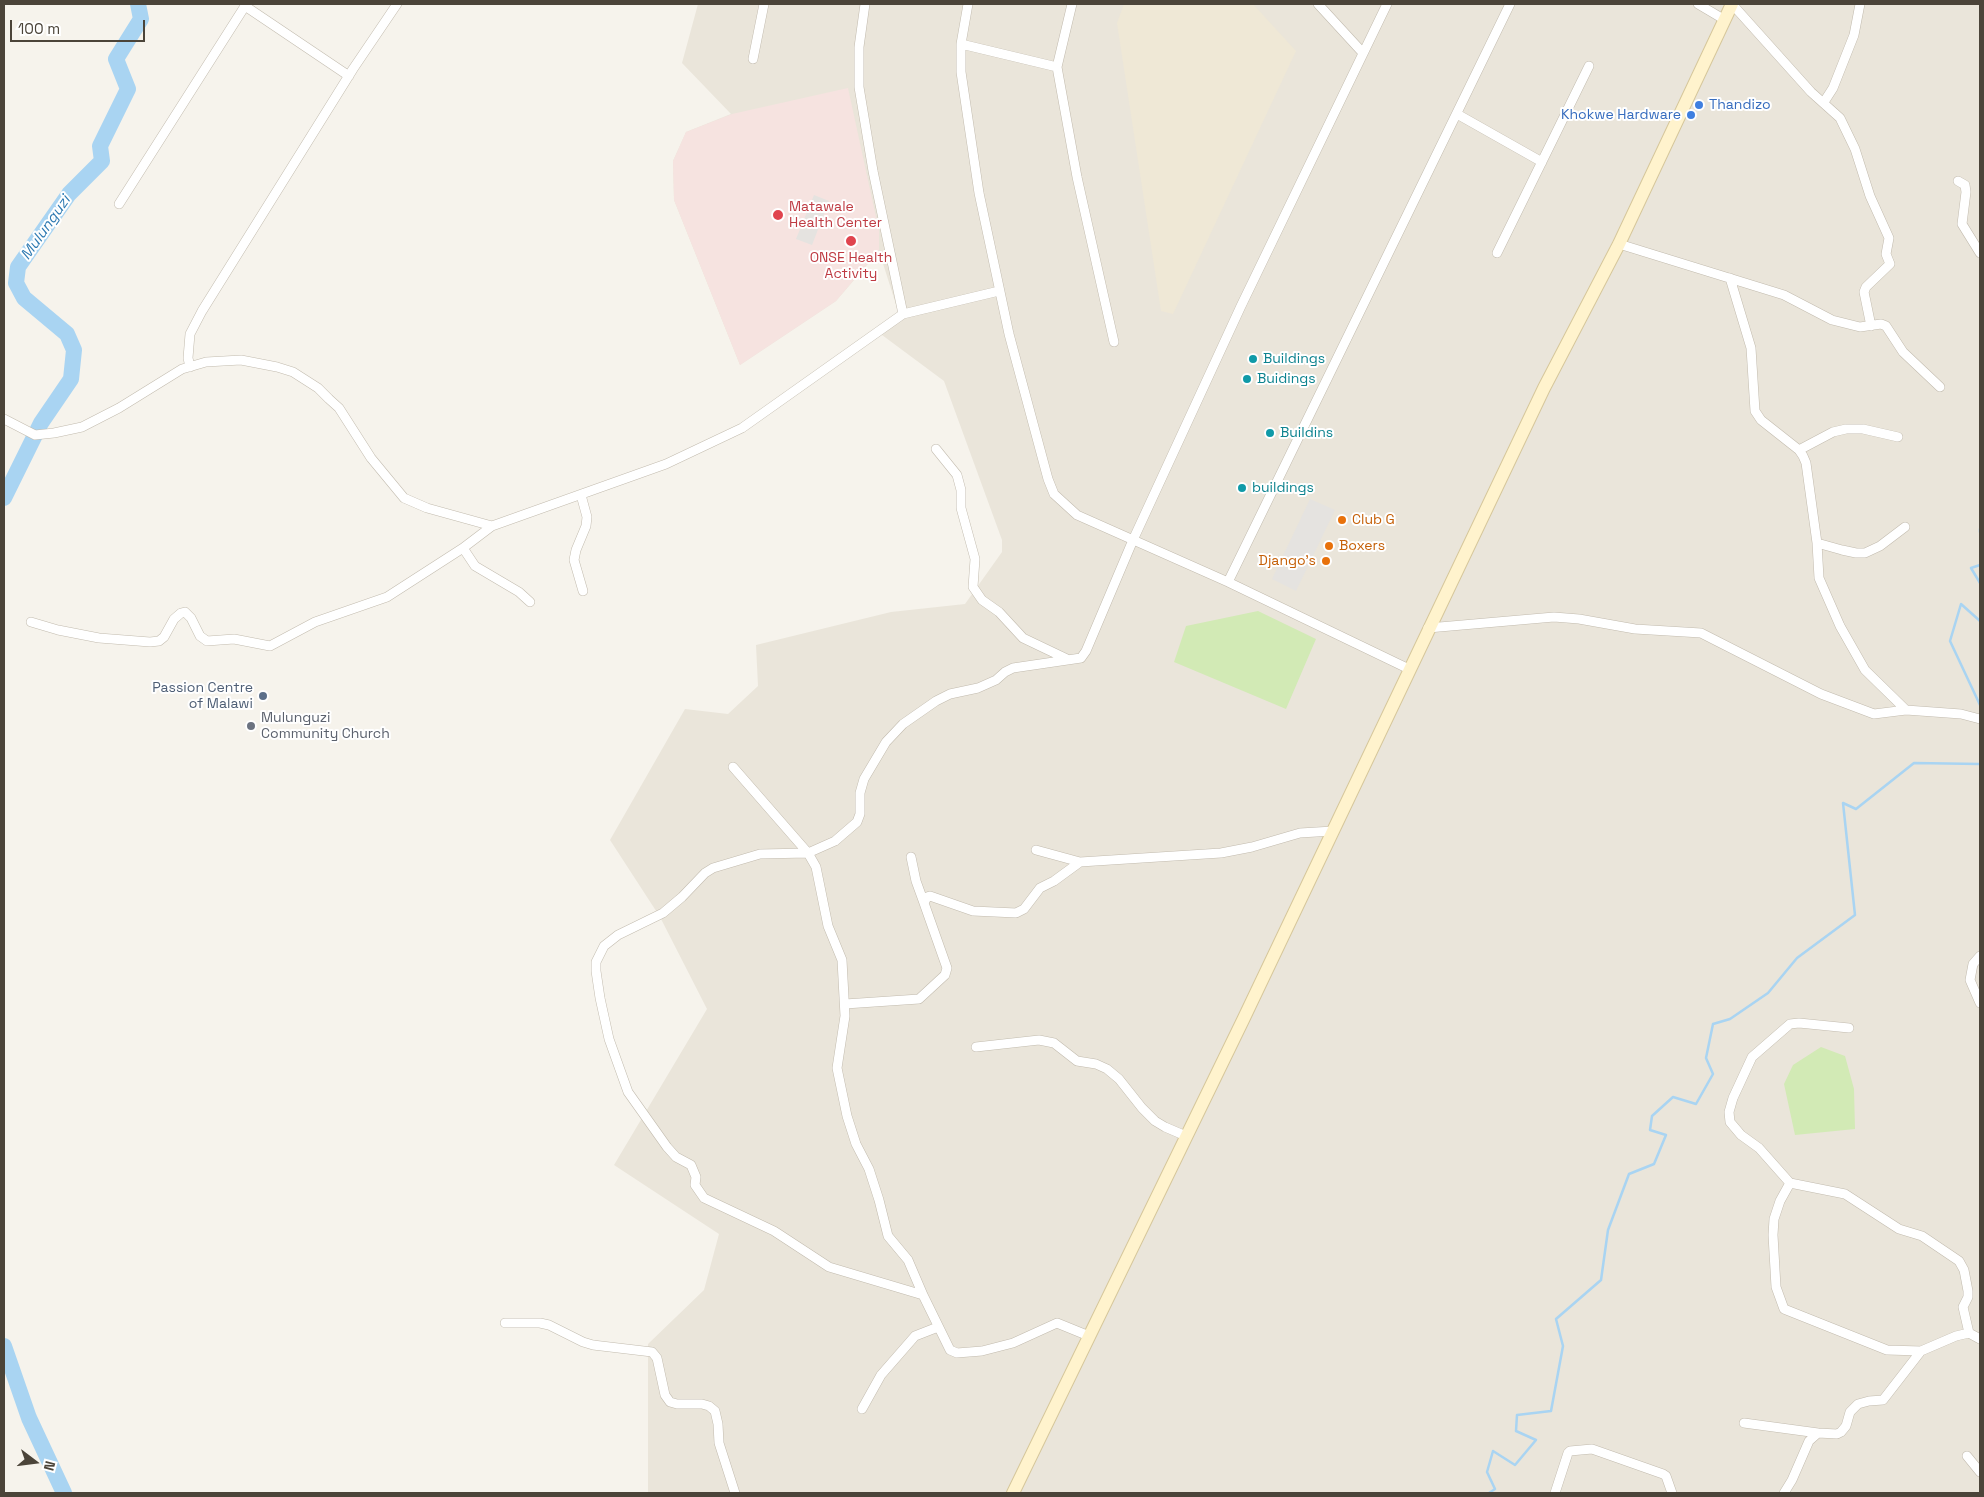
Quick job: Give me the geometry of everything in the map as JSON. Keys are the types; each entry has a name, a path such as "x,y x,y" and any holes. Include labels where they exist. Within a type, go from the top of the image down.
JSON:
{"main road":[{"path":"1013,1493 1334,831 1428,628 1548,379 1619,244 1732,4"}],"street":[{"path":"190,367 188,358 190,334 198,319 349,76 397,4"},
{"path":"753,59 764,4"},
{"path":"866,4 859,47 859,87 873,171 903,314"},
{"path":"968,4 961,44 961,72 979,193 1011,344 1048,479 1054,494 1077,515 1228,582 1409,669"},
{"path":"1072,4 1057,67 1077,177 1114,342"},
{"path":"1318,4 1363,53"},
{"path":"923,1295 829,1267 774,1231 704,1198 699,1193 695,1185 696,1178 692,1165 676,1157 667,1147 628,1092 609,1039 600,998 596,962 604,946 618,935 663,913 682,897 705,873 713,868 760,854 808,853 835,841 857,822 860,814 860,793 864,779 886,742 903,724 936,701 950,694 978,688 996,680 1013,668 1081,658 1086,652 1133,540 1241,306 1387,4"},
{"path":"1228,582 1510,4"},
{"path":"1698,4 1725,20"},
{"path":"1732,4 1811,92 1840,118 1855,149 1870,196 1890,238 1886,254 1890,264 1866,287 1864,292 1872,326"},
{"path":"1824,102 1833,88 1854,34 1860,4"},
{"path":"119,204 245,6 349,76"},
{"path":"961,44 1057,67"},
{"path":"1497,253 1589,66"},
{"path":"1457,114 1542,162"},
{"path":"1958,181 1965,185 1966,192 1962,224 1980,252"},
{"path":"1619,244 1784,295 1832,320 1860,327 1881,324 1886,326 1903,352 1940,386"},
{"path":"1730,278 1751,348 1755,412 1761,420 1799,450 1806,463 1818,543 1819,578 1840,626 1865,670 1906,710"},
{"path":"31,622 58,630 98,638 150,642 159,641 164,637 174,619 185,612 191,618 200,636 207,641 234,639 270,646 331,615 387,598 463,548 492,526 666,464 742,428 903,314 999,291"},
{"path":"4,419 35,435 54,434 82,427 119,408 182,369 206,362 241,360 293,372 318,388 338,408 371,458 404,498 427,508 492,526"},
{"path":"1799,450 1833,432 1846,429 1864,429 1898,437"},
{"path":"936,449 957,475 961,490 961,508 976,559 973,587 982,600 999,612 1023,638 1069,660"},
{"path":"581,495 587,517 586,526 574,560 583,591"},
{"path":"1818,543 1849,552 1864,553 1880,546 1905,527"},
{"path":"463,548 475,566 519,592 530,602"},
{"path":"1428,628 1554,617 1579,619 1635,629 1701,633 1821,694 1877,715 1906,710 1961,714 1980,719"},
{"path":"733,767 808,853 816,867 828,926 842,960 845,1004 837,1068 847,1116 856,1144 869,1169 888,1236 908,1260 950,1350 957,1353 982,1351 1013,1343 1057,1323 1089,1336"},
{"path":"1036,850 1080,862 1221,853 1252,847 1300,833 1334,831"},
{"path":"845,1004 920,998 945,975 947,968 916,881 911,857"},
{"path":"924,903 925,899 930,896 973,911 1016,913 1024,909 1040,888 1054,881 1080,862"},
{"path":"1980,956 1973,964 1970,980 1980,1003"},
{"path":"1849,1028 1799,1023 1790,1024 1755,1053 1739,1084 1729,1112 1730,1122 1741,1135 1759,1148 1790,1183 1845,1194 1899,1228 1922,1236 1958,1261 1964,1270 1968,1291 1968,1298 1963,1307 1969,1333"},
{"path":"976,1048 1039,1040 1054,1043 1077,1061 1096,1064 1106,1069 1119,1079 1142,1108 1156,1121 1186,1136"},
{"path":"1790,1183 1780,1201 1774,1219 1773,1235 1776,1287 1784,1309 1887,1350 1921,1351 1956,1336 1969,1333 1980,1339"},
{"path":"505,1322 540,1324 549,1326 588,1344 652,1352 657,1358 666,1394 670,1402 677,1404 702,1404 710,1406 715,1411 718,1417 721,1450 735,1493"},
{"path":"862,1408 881,1375 915,1336 938,1327"},
{"path":"1744,1424 1837,1434 1846,1426 1854,1407 1868,1400 1883,1400 1921,1351"},
{"path":"1784,1493 1792,1480 1805,1447 1818,1433"},
{"path":"1555,1493 1568,1453 1570,1451 1592,1449 1663,1474 1666,1476 1672,1493"},
{"path":"1967,1456 1980,1472"}],"shaded area":[{"path":"698,4 1980,4 1980,1493 648,1493 648,1344 704,1290 719,1234 614,1165 707,1009 660,917 610,840 685,709 728,714 758,686 756,645 891,612 965,604 1002,552 1002,540 944,381 878,332 899,314 879,251 836,301 740,365 674,200 673,161 686,132 731,114 682,63"},
{"path":"1124,4 1253,4 1296,51 1173,314 1161,311 1117,23"},
{"name":"Matawale Health Center","path":"848,88 879,231 879,250 836,301 740,365 674,200 673,161 686,132 732,114"},
{"path":"814,195 829,201 812,245 796,239"},
{"path":"1310,499 1335,510 1296,591 1272,579"}],"green space":[{"path":"1258,611 1316,639 1286,709 1174,662 1186,626"},
{"path":"1821,1047 1845,1056 1854,1089 1855,1129 1795,1135 1784,1084 1793,1065"}],"waterway":[{"name":"Mulunguzi","path":"4,498 41,423 71,379 74,350 67,334 24,298 16,283 18,267 69,194 102,161 100,146 128,89 116,59 141,19 138,4"},
{"path":"1980,565 1971,568 1980,583"},
{"path":"1980,621 1961,604 1950,641 1980,705"},
{"path":"1489,1493 1495,1489 1487,1472 1493,1451 1515,1465 1536,1440 1516,1431 1517,1415 1551,1411 1563,1346 1556,1319 1601,1280 1608,1230 1629,1174 1654,1164 1666,1135 1650,1130 1652,1116 1673,1097 1696,1104 1713,1074 1706,1058 1713,1024 1730,1019 1768,993 1797,958 1855,915 1843,803 1856,809 1914,763 1980,764"},
{"name":"Mulunguzi","path":"4,1346 29,1418 64,1493"}],"place":[{"name":"Thandizo","path":"1699,105"},
{"name":"Khokwe Hardware","path":"1691,115"},
{"name":"Matawale Health Center","path":"778,215"},
{"name":"ONSE Health Activity","path":"851,241"},
{"name":"Buildings","path":"1253,359"},
{"name":"Buidings","path":"1247,379"},
{"name":"Buildins","path":"1270,433"},
{"name":"buildings","path":"1242,488"},
{"name":"Club G","path":"1342,520"},
{"name":"Boxers","path":"1329,546"},
{"name":"Django's","path":"1326,561"},
{"name":"Passion Centre of Malawi","path":"263,696"},
{"name":"Mulunguzi Community Church","path":"251,726"}]}
